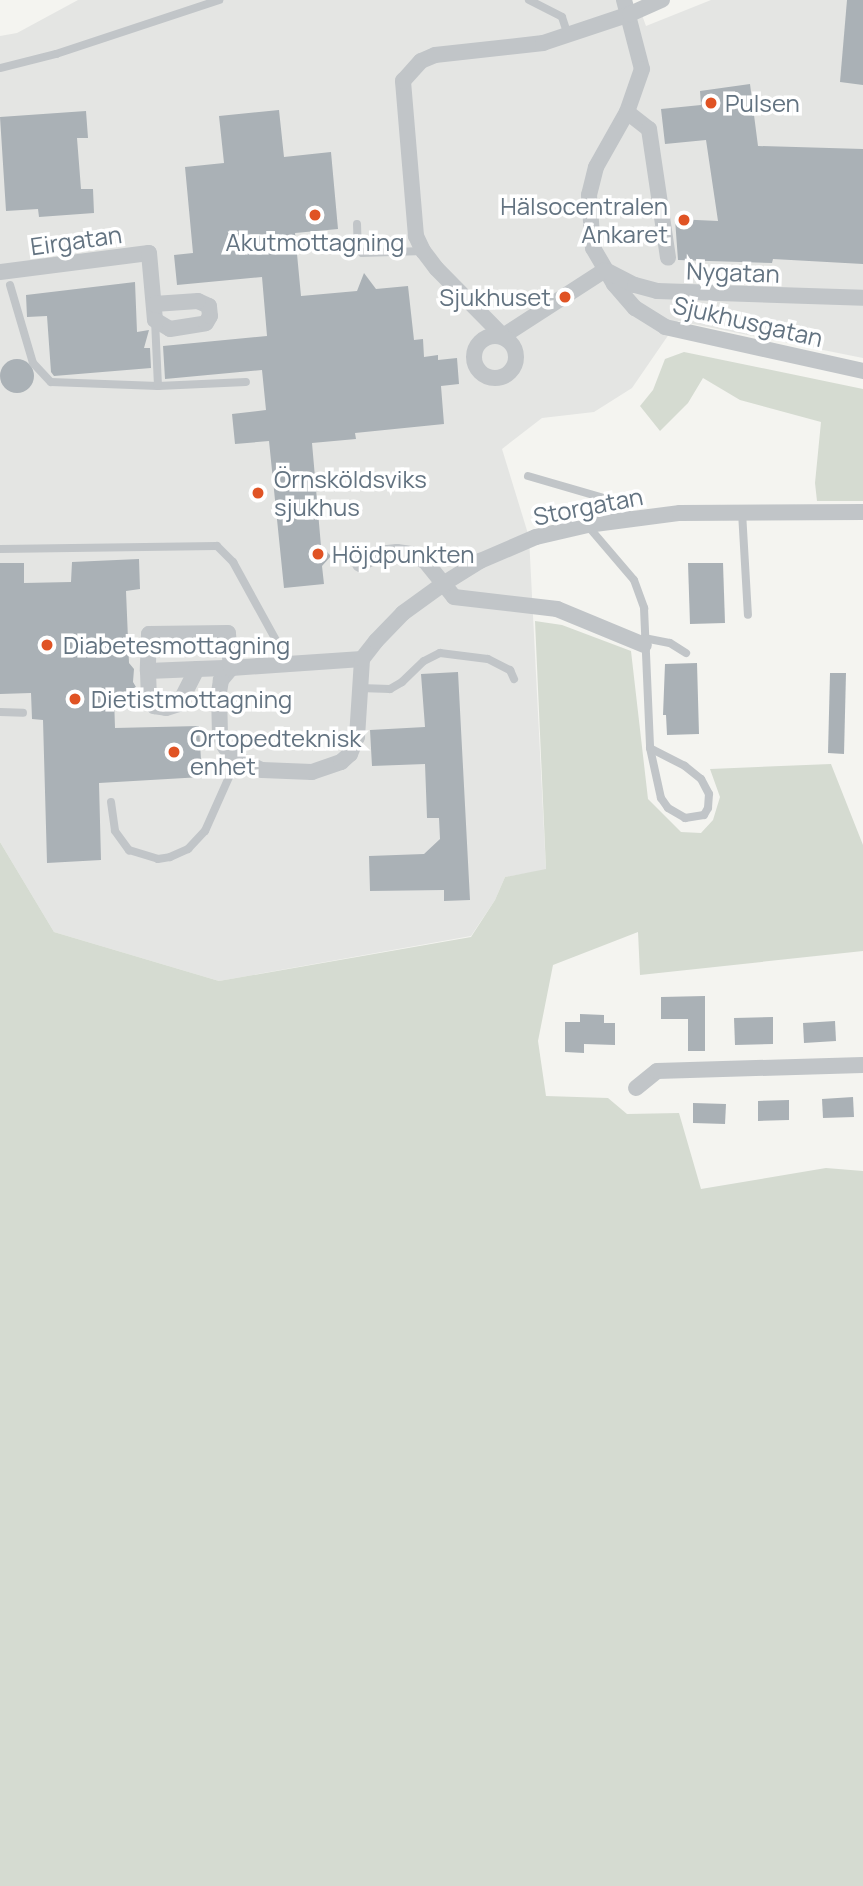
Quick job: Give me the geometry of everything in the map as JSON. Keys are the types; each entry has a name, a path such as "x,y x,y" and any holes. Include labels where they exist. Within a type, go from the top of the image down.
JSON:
{"street":[{"path":"605,270 503,336 423,251 416,236 404,104 405,76 421,61 435,55 519,48 568,35 627,7 662,0"},
{"name":"Sjukhusgatan","path":"627,7 642,69 627,112 596,167 589,195 593,248 605,270 635,308 665,327 863,371"},
{"name":"Sjukhusgatan","path":"627,112 649,129 668,258"},
{"name":"Eirgatan","path":"5,279 149,253 155,312"},
{"name":"Nygatan","path":"605,270 635,285 657,291 863,298"},
{"name":"Storgatan","path":"362,659 402,613 443,584 505,549 560,530 632,518 742,512 863,512"},
{"path":"360,564 378,554 411,554 425,561 454,597 557,609 644,641"},
{"path":"148,671 197,669 231,668 362,659 356,737 350,754 334,766 312,772 262,769 237,759 225,747 220,735 219,687 231,668 228,634 149,634 148,671 149,700 154,706 172,708 183,699 197,669"},
{"path":"636,1088 657,1071 863,1065"}],"lane":[{"path":"0,68 56,54 219,0"},
{"path":"529,0 562,17 568,35"},
{"path":"357,223 358,247 362,253 423,251"},
{"path":"5,279 33,363 51,382 158,386 246,382"},
{"path":"155,312 158,386"},
{"path":"528,476 614,501 632,518"},
{"path":"742,512 748,615"},
{"path":"587,525 634,580 643,608 650,748 655,779 668,808 685,818 704,815 708,808 709,794 701,779 685,766 650,748"},
{"path":"0,549 217,547 233,562 289,664"},
{"path":"644,641 670,643 687,653"},
{"path":"360,688 390,689 402,682 424,661 440,653 488,659 510,670 514,679"},
{"path":"0,712 23,713"},
{"path":"111,802 115,831 129,850 158,859 170,857 188,849 205,831 237,759"}],"shaded area":[{"name":"Örnsköldsviks sjukhus","path":"78,0 616,0 642,15 646,26 711,0 863,0 863,358 678,321 632,388 594,412 542,418 502,449 529,537 546,870 505,877 495,900 471,936 219,981 54,932 0,842 0,36 17,33"},
{"path":"684,352 863,389 863,501 817,501 815,483 821,422 740,400 703,378 688,403 660,431 640,406 653,390 665,359"},
{"path":"535,621 562,625 631,651 648,799 681,832 701,833 713,820 720,797 710,769 831,764 863,845 863,951 640,975 638,932 553,965 538,1041 546,1096 608,1098 627,1114 679,1113 701,1189 826,1168 863,1171 863,1886 0,1886 0,842 54,932 219,981 471,937 495,900 505,877 546,869"}],"building":[{"path":"847,0 863,0 863,85 840,82"},
{"path":"750,84 758,146 863,149 863,264 773,259 772,263 678,260 675,219 718,221 706,140 665,144 661,109 701,105 700,91"},
{"path":"279,110 284,157 331,152 338,229 295,233 301,296 357,291 364,273 376,289 408,286 414,340 423,339 424,357 438,355 438,360 457,358 459,384 441,386 444,424 355,433 356,439 312,443 321,546 331,556 322,566 324,584 284,588 269,441 235,444 232,414 266,410 262,370 165,379 163,346 267,336 262,277 177,285 174,255 193,253 185,167 224,163 219,116"},
{"path":"86,111 88,138 77,138 81,189 93,189 94,213 39,217 38,209 6,211 0,117"},
{"path":"135,282 137,332 149,330 144,348 150,348 151,368 54,376 51,372 47,316 27,317 26,295"},
{"path":"17,359 29,364 34,376 29,388 17,393 5,388 0,376 5,364"},
{"path":"139,559 140,589 126,591 129,663 134,669 133,682 136,687 121,698 114,697 115,728 199,726 202,777 99,783 101,860 47,863 43,720 32,719 31,693 0,694 0,563 24,563 24,583 71,582 72,562"},
{"path":"688,563 723,563 725,623 690,624"},
{"path":"697,663 699,734 667,735 666,715 663,715 665,664"},
{"path":"458,672 470,900 444,901 444,890 370,891 369,856 424,854 440,839 439,818 427,818 425,764 372,766 370,730 425,727 421,674"},
{"path":"830,673 846,673 844,754 828,753"},
{"path":"705,996 705,1051 688,1051 688,1019 661,1019 661,997"},
{"path":"580,1014 604,1015 604,1023 615,1023 615,1045 584,1044 584,1053 565,1052 565,1022 580,1022"},
{"path":"773,1017 773,1044 735,1045 734,1018"},
{"path":"835,1021 836,1041 804,1043 803,1023"},
{"path":"853,1097 854,1117 823,1118 822,1099"},
{"path":"789,1100 789,1120 758,1121 758,1101"},
{"path":"693,1103 726,1104 725,1124 693,1123"}],"place":[{"name":"Pulsen","path":"711,103"},
{"name":"Akutmottagning","path":"315,215"},
{"name":"Hälsocentralen Ankaret","path":"684,220"},
{"name":"Sjukhuset","path":"565,297"},
{"name":"Örnsköldsviks sjukhus","path":"258,493"},
{"name":"Höjdpunkten","path":"318,554"},
{"name":"Diabetesmottagning","path":"47,645"},
{"name":"Dietistmottagning","path":"75,699"},
{"name":"Ortopedteknisk enhet","path":"174,752"}]}
